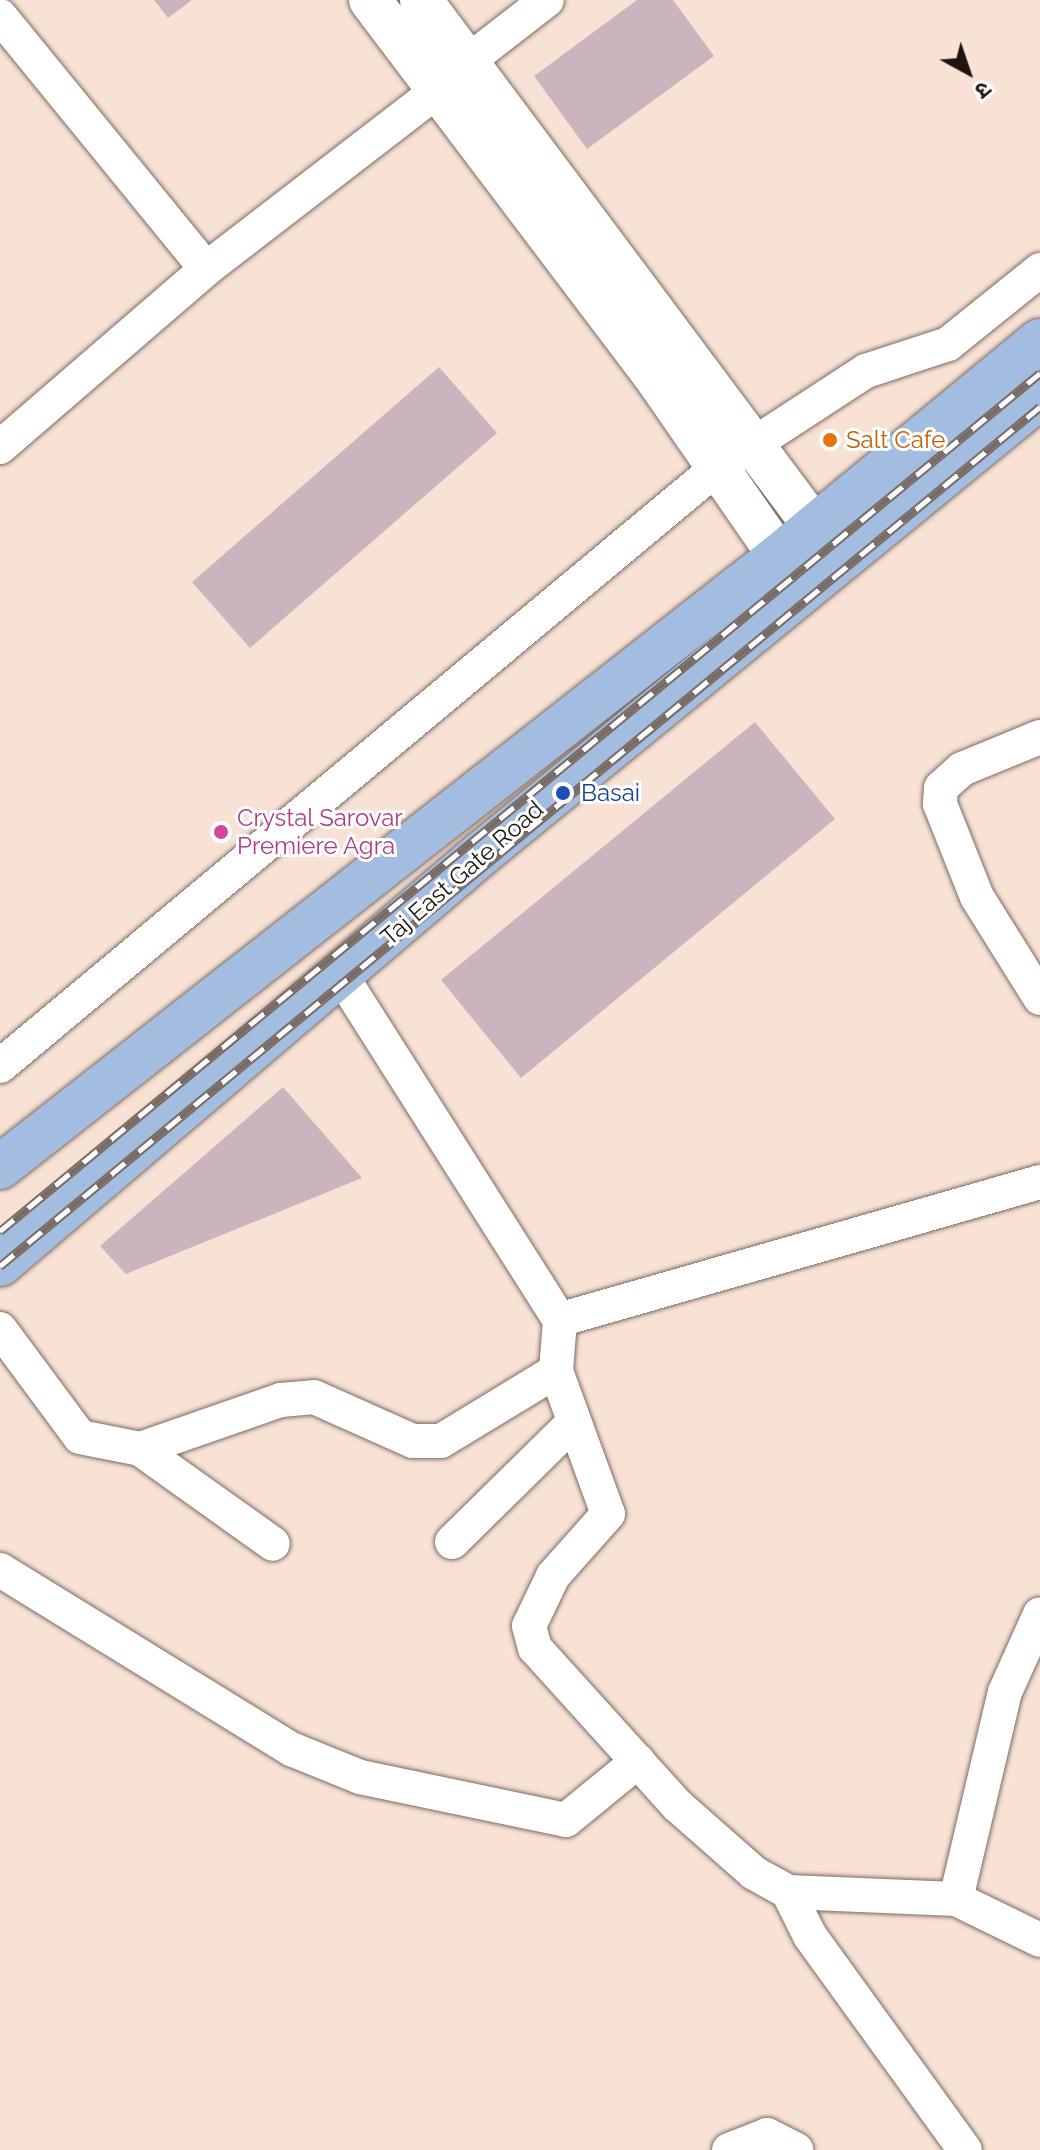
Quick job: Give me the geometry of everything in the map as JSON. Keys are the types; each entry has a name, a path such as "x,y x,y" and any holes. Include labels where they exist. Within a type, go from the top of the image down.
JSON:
{"main road":[{"path":"827,544 1040,341"},
{"path":"0,1167 827,544 1040,397"},
{"name":"Taj East Gate Road","path":"0,1264 342,977 791,573"}],"street":[{"path":"370,0 436,92 732,457 827,544"},
{"path":"421,0 467,62 732,457 791,573"},
{"path":"467,62 547,0"},
{"path":"0,16 206,269"},
{"path":"0,447 206,269 436,92"},
{"path":"0,1066 732,457 866,371 948,344 1040,270"},
{"path":"1040,737 962,769 941,788 940,804 984,910 1040,998"},
{"path":"342,977 560,1320 556,1371 572,1424 608,1514 553,1576 529,1637 638,1761 723,1850 788,1892 956,1899 1040,1940"},
{"path":"560,1320 1040,1182"},
{"path":"0,1329 70,1428 90,1441 140,1449 273,1544"},
{"path":"140,1449 281,1400 314,1397 413,1441 441,1441 556,1371"},
{"path":"452,1542 572,1424"},
{"path":"0,1570 291,1749 360,1777 566,1820 638,1761"},
{"path":"956,1899 1005,1692 1040,1614"},
{"path":"788,1892 810,1936 965,2150"},
{"path":"729,2150 767,2135 796,2150"}],"building":[{"path":"154,0 192,0 168,18"},
{"path":"637,0 673,0 714,56 587,149 534,76"},
{"path":"439,367 497,433 250,648 192,582"},
{"path":"755,722 835,819 521,1078 441,980"},
{"path":"283,1087 362,1178 126,1274 100,1246"}],"railway":[{"path":"0,1231 1040,373"},
{"path":"0,1266 1040,407"}],"place":[{"name":"Salt Cafe","path":"830,440"},
{"name":"Basai","path":"563,793"},
{"name":"Crystal Sarovar Premiere Agra","path":"221,832"}]}
